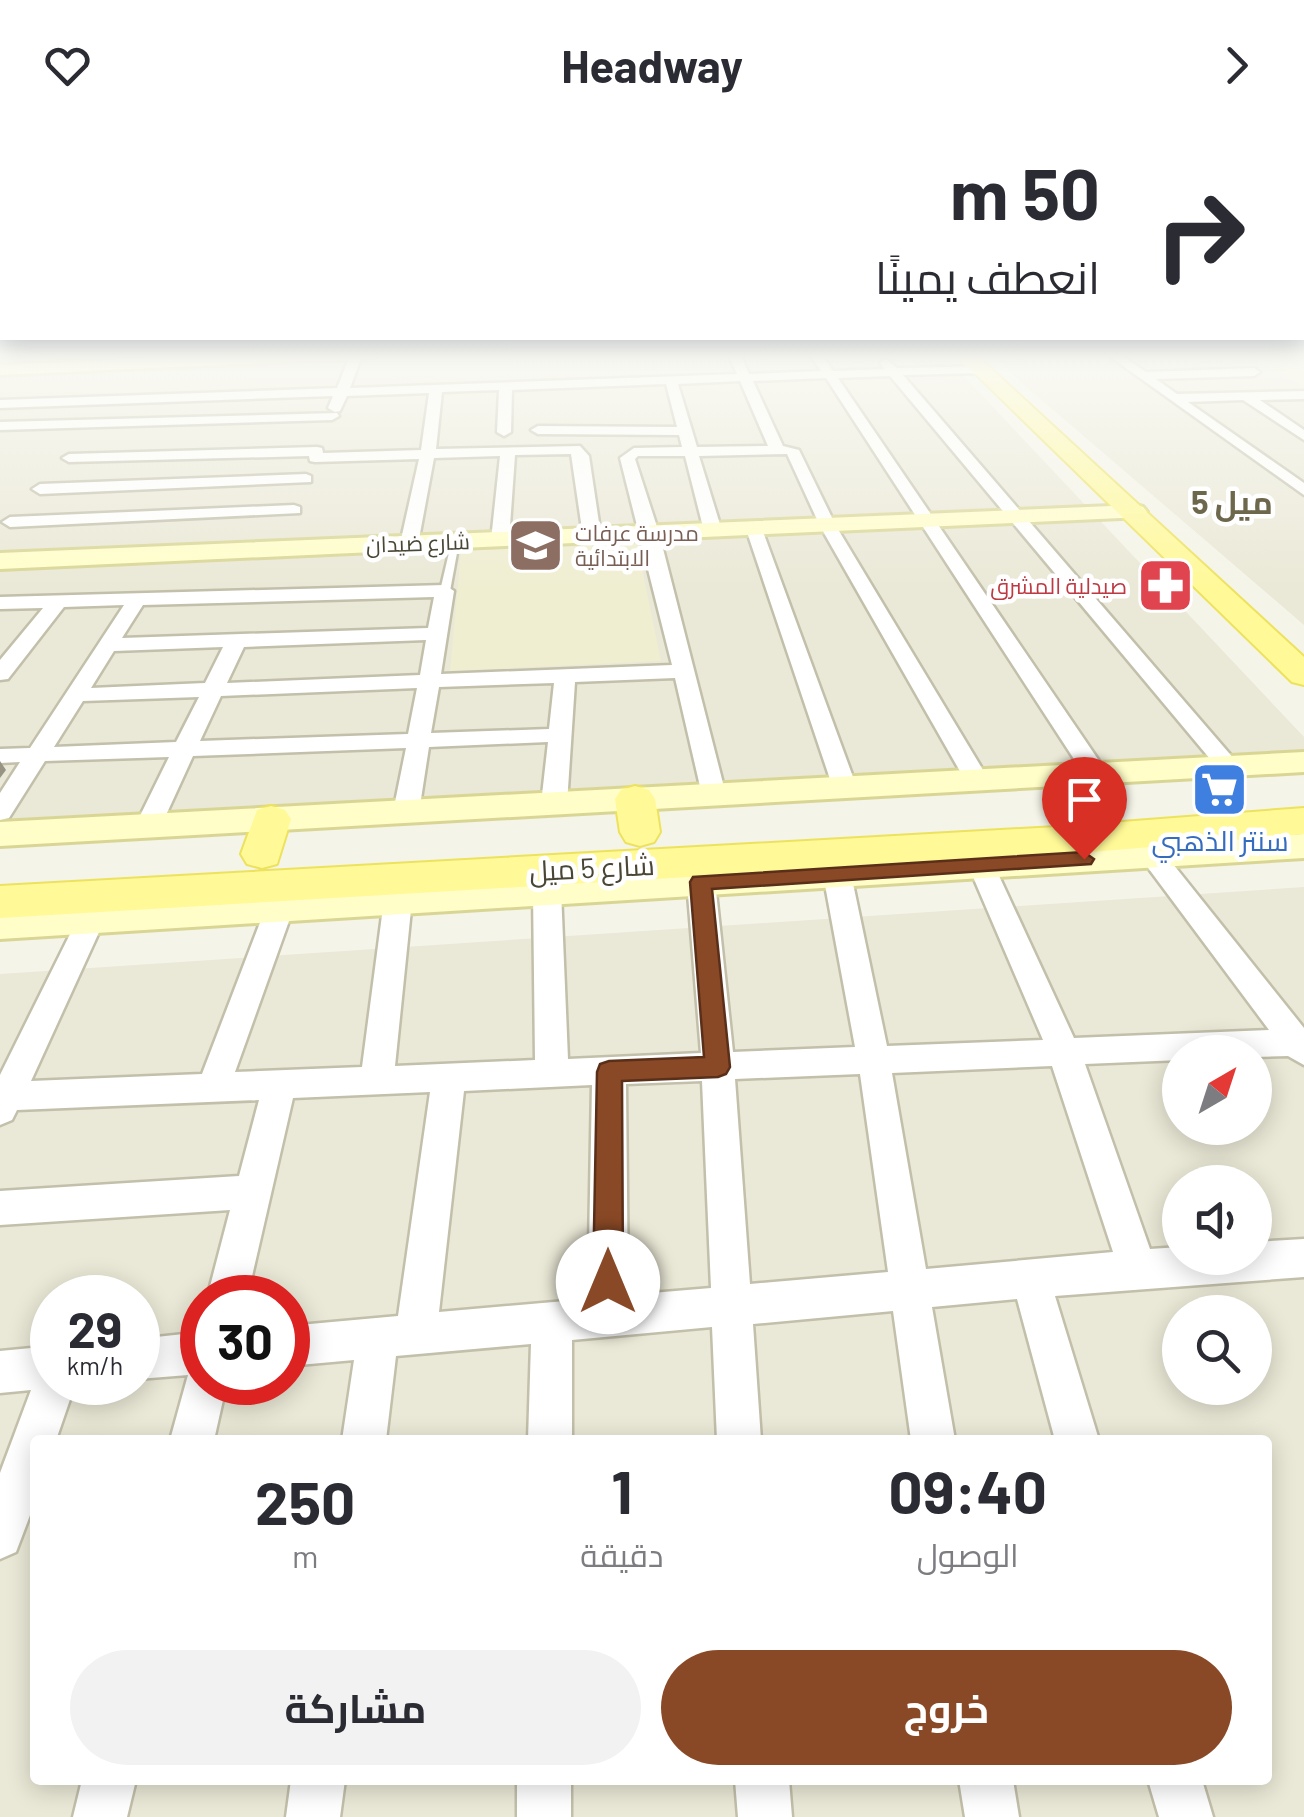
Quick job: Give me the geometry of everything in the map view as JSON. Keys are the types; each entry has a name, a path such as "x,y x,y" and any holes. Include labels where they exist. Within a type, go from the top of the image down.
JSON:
{"main road":[{"path":"1053,432 1304,675"},
{"path":"1064,432 1246,585"},
{"name":"شارع 5 ميل","path":"0,902 214,900 686,876 1304,799"},
{"name":"شارع 5 ميل","path":"0,868 266,837 638,816 1050,828 1302,842"}],"street":[{"path":"6,448 24,432"},
{"path":"5,527 94,432"},
{"path":"5,527 286,530 325,432"},
{"path":"486,432 504,432"},
{"path":"685,432 713,530"},
{"path":"769,432 776,447"},
{"path":"867,432 1096,774"},
{"path":"945,432 1229,767"},
{"path":"1222,432 1296,478 1304,490"},
{"path":"409,544 432,434 450,433"},
{"path":"1286,438 1304,437"},
{"path":"1234,440 1269,439"},
{"path":"714,795 650,533 627,456 776,447 794,452 828,526 977,780"},
{"path":"69,458 566,448 580,452 592,536"},
{"path":"500,540 508,450"},
{"path":"40,489 306,478"},
{"name":"شارع ضيدان","path":"0,561 286,530 409,544 1135,512"},
{"path":"754,529 844,788"},
{"path":"0,603 445,591 406,812"},
{"path":"0,812 137,600"},
{"path":"0,674 58,602"},
{"path":"108,644 438,634"},
{"path":"148,826 236,640"},
{"path":"76,695 684,671"},
{"path":"554,804 565,676"},
{"path":"0,756 560,735"},
{"path":"0,834 148,826 266,837 406,812 554,804 638,816 714,795 1304,762"},
{"path":"0,924 90,919 214,900 280,907 547,891 686,876 837,874 1302,842"},
{"path":"1152,855 1302,1046"},
{"path":"982,865 1064,1052 1138,1269"},
{"path":"837,874 874,1060 932,1435"},
{"path":"686,876 718,1067 739,1435"},
{"path":"547,891 552,1074"},
{"path":"378,1081 398,900"},
{"path":"213,1088 280,907"},
{"path":"90,919 3,1103 279,1085 1064,1052 1302,1046"},
{"path":"608,1317 609,1072"},
{"path":"366,1435 397,1336 449,1078"},
{"path":"233,1275 279,1085"},
{"path":"0,1208 253,1192"},
{"path":"310,1344 1031,1278 1304,1258"},
{"path":"1031,1278 1076,1435"},
{"path":"550,1435 552,1322"},
{"path":"0,1372 30,1369"},
{"path":"36,1435 47,1405"},
{"path":"193,1435 200,1405"},
{"path":"0,1536 30,1452"},
{"path":"100,1817 108,1785"},
{"path":"313,1817 317,1785"},
{"path":"544,1785 544,1817"},
{"path":"762,1785 764,1817"},
{"path":"987,1785 992,1817"},
{"path":"1177,1785 1186,1817"}],"lane":[{"path":"445,591 455,542"}],"shaded area":[{"path":"0,432 1016,432 1304,737 1304,755 0,825"},
{"path":"1079,432 1304,432 1304,625"},
{"path":"637,544 661,661 450,671 461,551"},
{"path":"1304,887 1304,1817 0,1817 0,974"}],"place":[{"name":"مدرسة عرفات الابتدائية","path":"536,546"},
{"name":"صيدلية المشرق","path":"1166,586"},
{"name":"سنتر الذهبي","path":"1220,790"}],"district":[{"name":"5 ميل","path":"1232,503"}],"route":[{"path":"608,1282 609,1072 718,1067 701,882 1084,859"}]}
